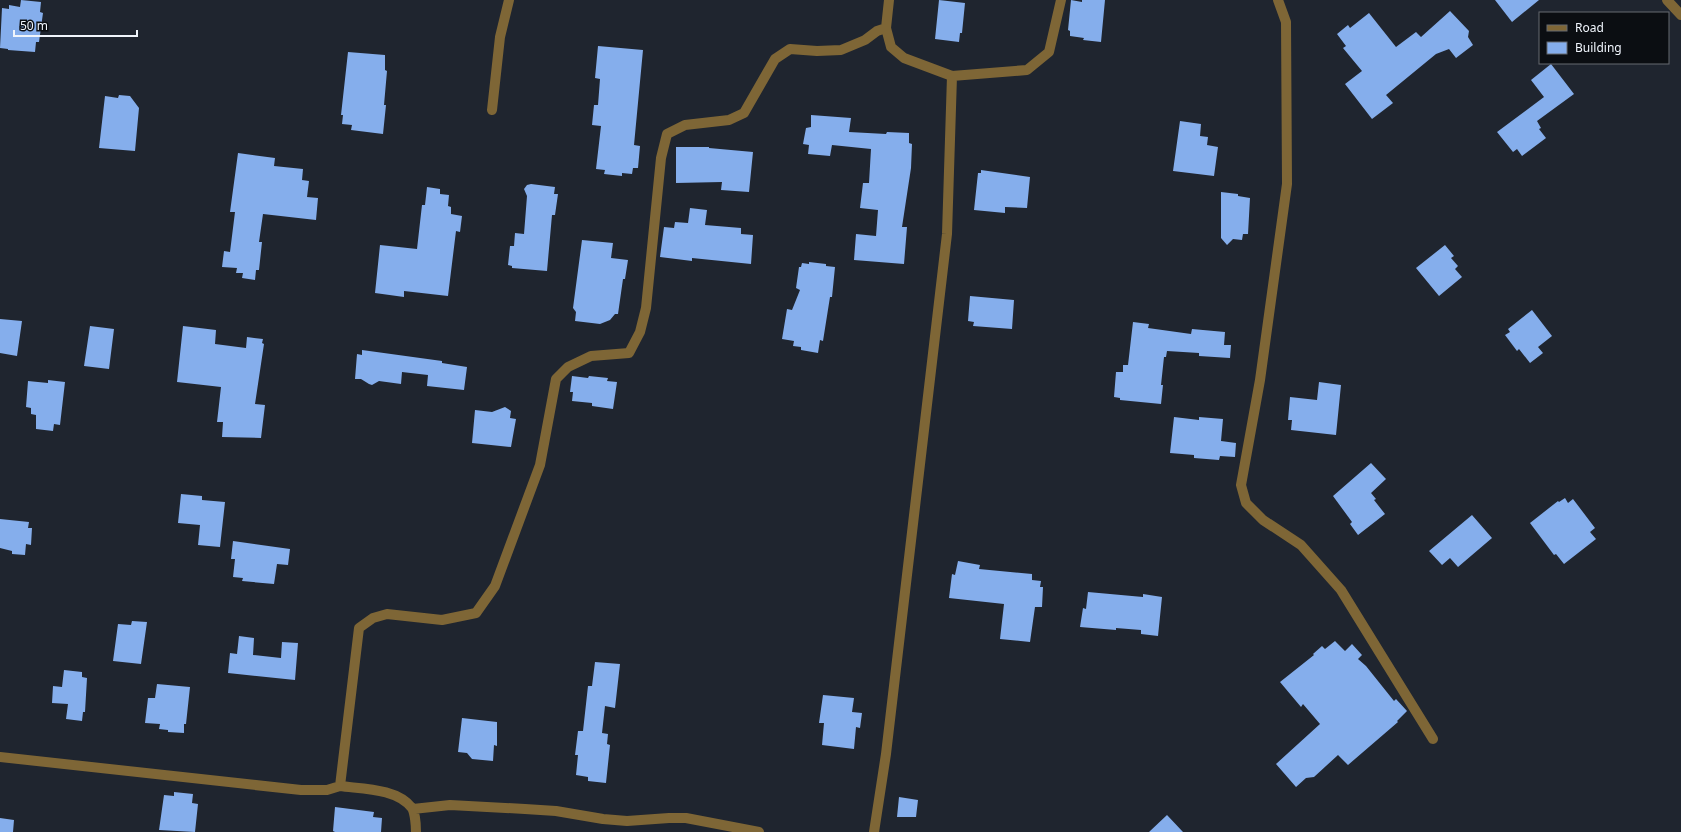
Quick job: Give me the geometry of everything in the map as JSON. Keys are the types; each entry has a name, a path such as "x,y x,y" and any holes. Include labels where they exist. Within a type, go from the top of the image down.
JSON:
{"street":[{"path":"492,110 500,38 509,0"},
{"path":"889,0 886,28 891,47 904,58 952,76 1027,70 1048,52 1061,0"},
{"path":"1278,0 1286,22 1286,184 1261,372 1241,485 1246,503 1263,520 1301,545 1341,590 1378,653 1433,739"},
{"path":"1667,0 1681,15"},
{"path":"340,786 359,628 373,618 387,614 442,620 476,613 495,586 540,465 556,379 568,367 591,356 629,352 640,332 646,308 661,158 667,134 685,125 729,120 744,113 775,59 790,49 817,51 841,50 865,40 877,31 886,28"},
{"path":"874,832 886,754 947,234 952,76"},
{"path":"0,757 301,790 327,790 340,786 384,792 402,798 413,809 416,832"},
{"path":"413,809 450,805 556,811 595,818 627,821 686,818 759,832"}],"building":[{"path":"21,0 41,2 40,12 43,13 39,42 36,42 35,52 0,48 2,8 9,9 9,5 20,7"},
{"path":"939,0 965,3 962,33 960,33 959,42 935,39"},
{"path":"1071,0 1082,2 1082,0 1105,0 1101,42 1083,40 1084,38 1070,36 1070,31 1068,30"},
{"path":"1495,0 1539,0 1512,22"},
{"path":"1450,11 1469,31 1468,37 1473,45 1456,58 1449,49 1436,54 1386,95 1393,103 1372,119 1345,84 1362,71 1343,48 1346,46 1337,34 1348,25 1350,28 1369,13 1396,47 1416,32 1421,37"},
{"path":"598,46 643,50 634,145 640,146 638,168 633,168 632,174 622,173 622,176 604,174 605,170 596,169 601,126 592,125 594,105 598,105 600,79 595,78"},
{"path":"348,52 385,55 385,70 387,71 383,134 351,130 352,125 342,124 343,115 341,115"},
{"path":"1551,64 1574,94 1537,121 1541,128 1539,129 1546,138 1522,156 1517,149 1513,152 1497,132 1544,97 1531,80"},
{"path":"119,95 130,96 139,108 135,151 99,148 105,96 118,98"},
{"path":"811,115 851,118 849,132 886,134 887,132 909,133 909,143 912,144 911,168 902,227 907,227 904,264 854,260 856,234 876,236 878,210 860,208 863,183 869,183 871,149 832,145 830,156 808,154 809,145 803,144 806,128 811,127"},
{"path":"1180,121 1201,124 1200,136 1208,137 1207,145 1218,147 1214,176 1173,171"},
{"path":"676,147 709,147 753,152 749,192 721,190 722,182 676,183"},
{"path":"238,153 275,158 274,166 303,169 302,180 309,181 307,197 318,198 316,220 263,214 259,242 262,242 259,270 256,270 255,280 242,278 243,273 236,273 237,268 222,267 224,251 230,252 235,212 230,212"},
{"path":"981,170 1030,177 1027,208 1005,207 1005,213 974,210 978,173 981,173"},
{"path":"531,184 555,187 554,194 558,194 555,215 552,215 547,271 512,268 512,266 508,265 510,246 514,246 515,233 524,234 527,196 524,189 527,185"},
{"path":"427,187 440,189 440,194 449,195 448,206 451,207 451,214 462,216 460,232 456,231 448,296 404,291 404,297 375,293 380,245 417,249 422,205 425,205"},
{"path":"1221,192 1238,194 1238,196 1250,198 1248,234 1243,234 1242,240 1233,239 1227,245 1221,238"},
{"path":"690,208 707,210 705,225 741,228 741,234 753,235 751,264 692,258 692,261 660,257 664,227 674,228 675,222 688,223"},
{"path":"582,240 613,243 611,258 628,260 625,279 623,279 618,314 615,314 610,320 600,324 575,321 576,312 573,308"},
{"path":"1445,245 1454,256 1451,258 1458,266 1455,269 1462,277 1439,296 1416,268"},
{"path":"809,262 826,264 826,266 835,267 832,297 830,297 823,341 820,340 818,353 801,350 801,347 793,346 794,341 782,339 787,309 792,310 800,290 796,288 799,267 801,267 802,263 809,264"},
{"path":"970,296 1014,300 1012,329 973,326 974,322 968,321"},
{"path":"1532,310 1552,336 1538,347 1543,353 1530,363 1519,349 1517,351 1505,335 1510,332 1508,329"},
{"path":"0,319 22,321 17,356 0,353"},
{"path":"1133,322 1149,324 1148,328 1191,334 1192,329 1225,332 1224,345 1231,345 1230,358 1199,356 1199,353 1167,351 1166,357 1164,357 1161,385 1163,385 1161,404 1120,400 1120,398 1114,397 1116,372 1123,372 1123,365 1128,365"},
{"path":"90,326 114,329 109,369 84,366"},
{"path":"183,326 216,330 215,344 246,348 247,337 263,339 262,343 264,344 255,404 265,405 261,438 222,437 223,422 217,422 221,387 177,382"},
{"path":"362,350 442,361 442,363 467,367 464,390 427,386 428,375 402,372 401,384 379,381 372,385 361,379 355,379 357,354 362,355"},
{"path":"572,376 608,378 607,381 617,382 613,409 592,406 592,403 572,401 573,392 570,392"},
{"path":"48,380 65,382 60,425 54,424 53,431 36,429 36,415 31,414 31,408 26,407 28,381 48,383"},
{"path":"1319,382 1341,385 1336,435 1291,430 1292,420 1288,420 1290,397 1317,400"},
{"path":"505,407 511,411 510,418 516,419 511,447 472,443 475,410 492,412"},
{"path":"1174,417 1199,420 1199,417 1223,419 1221,441 1236,443 1235,457 1220,456 1219,460 1194,458 1194,455 1170,453"},
{"path":"1371,463 1386,479 1371,493 1376,499 1374,500 1385,514 1358,535 1350,524 1352,522 1333,496"},
{"path":"181,494 202,496 202,500 225,502 220,547 198,545 200,525 178,523"},
{"path":"1565,498 1568,503 1573,499 1595,528 1590,532 1596,539 1564,564 1556,554 1554,555 1530,523 1558,501 1559,502"},
{"path":"1472,515 1492,538 1458,567 1450,558 1442,565 1429,551"},
{"path":"0,519 29,522 28,528 32,528 31,545 26,544 25,555 12,554 12,551 0,548"},
{"path":"233,541 290,549 288,565 277,564 274,584 242,581 243,578 233,577 235,559 231,559"},
{"path":"958,561 980,565 979,569 1032,574 1032,580 1041,581 1040,587 1043,587 1042,607 1035,607 1030,642 1000,639 1004,604 949,598 952,574 955,575"},
{"path":"1088,592 1143,597 1143,594 1162,597 1158,636 1141,634 1141,630 1116,628 1116,630 1080,627 1083,608 1086,609"},
{"path":"132,621 147,622 141,664 113,661 118,624 131,625"},
{"path":"239,636 254,638 253,655 281,658 282,642 298,643 295,680 228,673 230,653 237,654"},
{"path":"1335,641 1345,651 1352,644 1362,655 1358,659 1366,666 1394,701 1396,699 1407,711 1397,721 1398,722 1348,765 1338,755 1314,777 1306,778 1296,787 1276,764 1320,724 1303,704 1301,707 1280,682 1314,655 1313,654 1322,646 1325,649"},
{"path":"595,662 620,664 615,708 605,706 602,733 608,734 607,744 610,745 606,783 588,781 588,777 576,775 578,755 575,755 578,731 583,731 588,686 592,686"},
{"path":"64,670 82,672 82,677 87,678 85,712 83,712 82,721 66,719 68,704 52,703 53,686 62,687"},
{"path":"157,684 190,687 184,733 168,732 168,730 159,729 160,724 145,723 148,698 155,698"},
{"path":"823,695 854,698 852,712 862,713 860,728 856,727 854,749 822,745 824,723 819,723"},
{"path":"462,718 497,722 497,746 494,745 493,761 472,759 467,753 458,752"},
{"path":"174,792 193,794 192,803 198,804 195,832 159,830 164,795 174,796"},
{"path":"899,797 918,800 916,817 897,817"},
{"path":"335,807 374,812 373,817 382,818 381,832 333,831"},
{"path":"1167,815 1183,832 1149,832"},
{"path":"0,818 14,820 13,832 0,832"}]}
